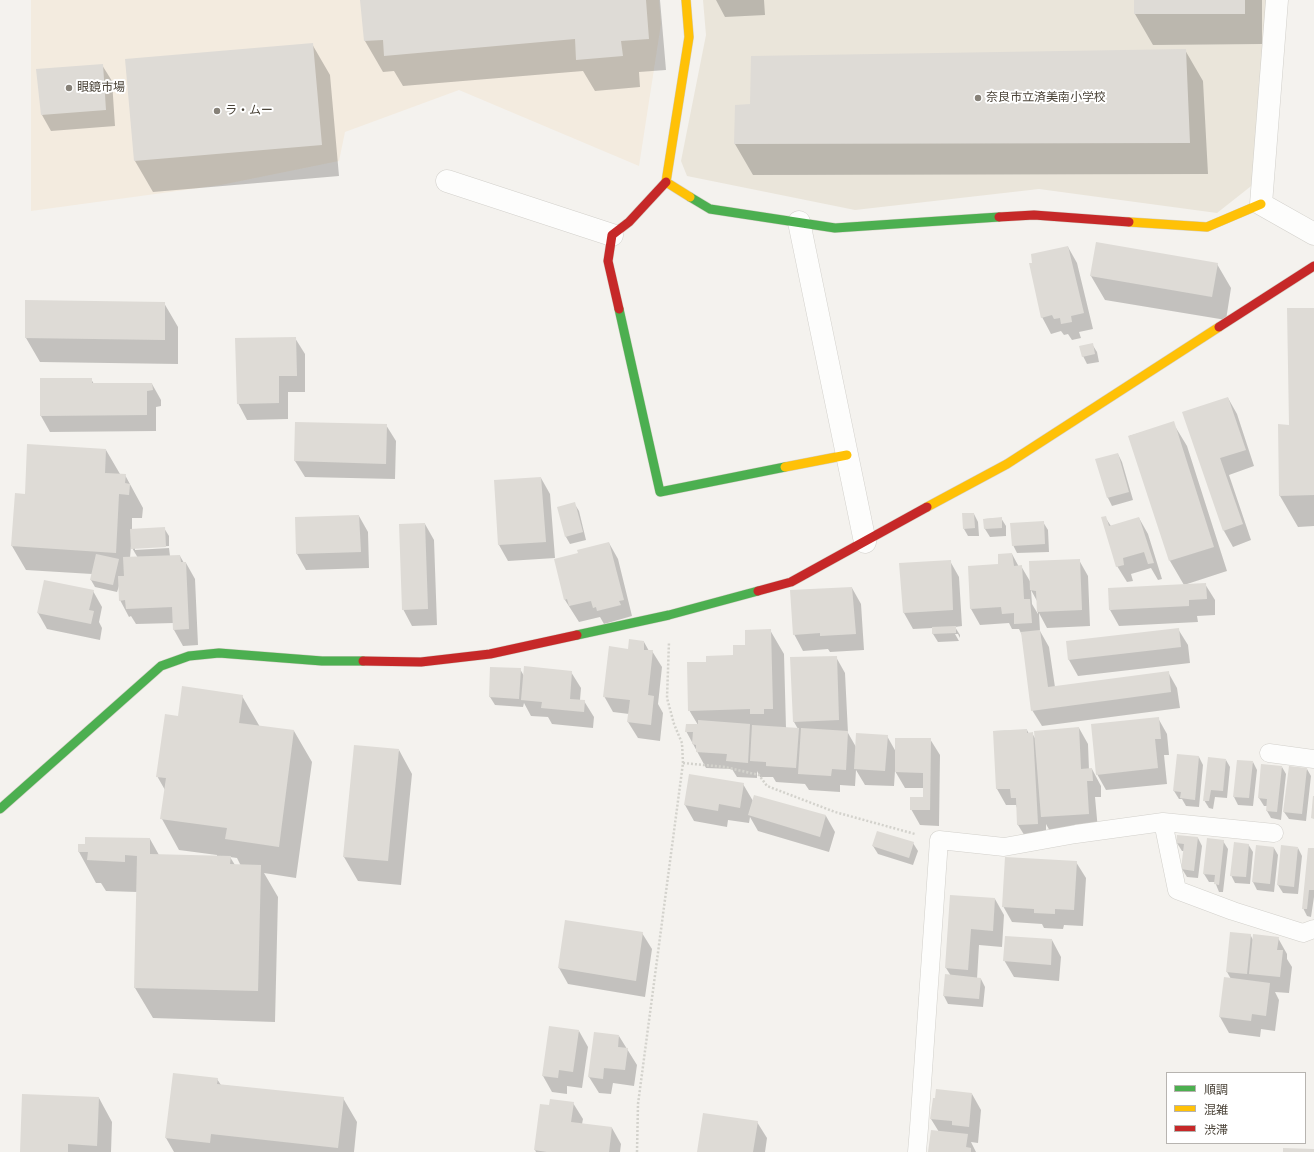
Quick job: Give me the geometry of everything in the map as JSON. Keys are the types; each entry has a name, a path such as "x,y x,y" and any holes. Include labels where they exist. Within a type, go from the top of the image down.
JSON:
{"street":[{"path":"686,0 689,37 666,182 628,222 612,235 608,261 660,492 847,455"},
{"path":"1261,204 1277,0"},
{"path":"447,181 612,235"},
{"path":"666,182 710,210 835,228 1034,215 1207,227 1261,204"},
{"path":"1261,204 1314,234"},
{"path":"799,222 865,542"},
{"path":"0,809 161,666 189,656 219,653 322,661 421,662 490,654 669,615 791,582 1007,464 1314,266"}],"lane":[{"path":"1269,753 1314,759"},
{"path":"1163,822 1177,890 1233,911 1303,933 1314,930"},
{"path":"917,1152 920,1128 939,840 1004,847 1076,834 1163,822 1274,833"}],"path":[{"path":"637,1152 638,1104 683,763 682,743 674,724 667,698 669,615"},
{"path":"683,763 725,767 759,775 767,786 835,812 939,840"}],"shaded area":[{"name":"ラ・ムー","path":"31,0 659,0 661,24 639,166 459,90 345,132 339,161 221,185 31,211"},
{"name":"奈良市立済美南小学校","path":"703,0 1269,0 1255,183 1217,213 1039,189 855,210 687,176 681,161 706,35"}],"building":[{"path":"360,0 646,0 649,39 621,41 623,56 576,60 575,39 384,56 383,40 364,41"},
{"path":"1134,0 1245,0 1245,14 1134,14"},
{"path":"313,43 322,145 134,161 125,59"},
{"path":"1186,49 1190,143 734,144 735,105 750,104 751,56"},
{"path":"103,64 106,110 41,115 36,69"},
{"path":"1096,242 1218,263 1212,297 1090,276"},
{"path":"1068,246 1084,313 1071,316 1072,322 1061,324 1060,318 1054,319 1052,315 1041,318 1029,263 1032,263 1031,254"},
{"path":"25,300 165,302 165,340 25,338"},
{"path":"1287,308 1314,308 1314,495 1279,496 1278,424 1289,425"},
{"path":"296,337 297,376 279,376 279,403 237,404 235,338"},
{"path":"1093,343 1095,354 1082,357 1079,346"},
{"path":"40,378 92,378 92,383 152,383 153,390 147,391 147,415 40,416"},
{"path":"1228,397 1246,450 1220,458 1243,524 1223,531 1182,412"},
{"path":"1174,421 1214,547 1169,561 1128,436"},
{"path":"295,422 387,424 386,464 294,461"},
{"path":"27,444 106,449 105,473 126,474 125,483 130,484 129,495 119,494 116,553 11,546 15,493 25,494"},
{"path":"1118,453 1129,492 1107,498 1095,459"},
{"path":"541,477 546,542 498,545 494,480"},
{"path":"575,502 583,532 565,537 557,507"},
{"path":"962,513 974,513 975,528 963,529"},
{"path":"359,515 361,552 296,554 295,517"},
{"path":"1106,516 1109,526 1139,517 1154,563 1148,564 1144,552 1123,558 1124,565 1116,567 1101,517"},
{"path":"1002,517 1002,528 984,529 983,519"},
{"path":"1044,521 1045,544 1012,546 1010,523"},
{"path":"425,523 428,609 402,610 399,524"},
{"path":"165,527 166,547 131,549 130,529"},
{"path":"609,542 624,600 619,601 621,605 597,611 596,607 593,608 591,601 569,606 567,599 564,600 554,559 578,553 577,550"},
{"path":"1012,553 1014,566 1022,565 1024,599 1030,599 1032,623 1014,624 1014,613 1002,614 1001,607 970,609 968,566 998,564 998,554"},
{"path":"96,554 119,559 113,585 90,580"},
{"path":"180,555 181,562 186,562 189,629 173,630 172,607 126,609 125,600 119,601 118,576 124,576 123,557"},
{"path":"1080,559 1082,610 1037,612 1036,591 1030,590 1029,561"},
{"path":"951,560 953,610 903,613 899,563"},
{"path":"44,580 94,590 89,610 94,611 91,624 37,613"},
{"path":"1206,583 1207,599 1189,600 1189,606 1109,610 1108,588"},
{"path":"852,587 856,634 820,636 820,633 793,635 790,590"},
{"path":"956,626 956,633 932,634 932,627"},
{"path":"1179,628 1181,647 1068,660 1066,641"},
{"path":"771,629 773,709 764,709 764,714 750,714 750,709 688,711 687,662 706,662 706,656 733,655 733,645 745,645 745,630"},
{"path":"1040,630 1048,687 1169,671 1171,692 1031,711 1021,632"},
{"path":"629,639 644,641 644,650 653,650 648,695 654,696 651,725 627,722 630,700 603,697 609,646 628,649"},
{"path":"837,656 839,720 793,722 790,657"},
{"path":"524,666 572,671 570,699 585,700 584,712 541,708 542,702 521,700"},
{"path":"490,667 521,668 519,699 489,697"},
{"path":"182,686 243,695 239,723 294,730 279,847 225,839 227,828 160,819 166,778 156,777 165,714 178,716"},
{"path":"1159,717 1161,739 1155,739 1158,768 1096,775 1091,724"},
{"path":"698,720 750,724 748,763 726,761 727,754 696,752 696,745 692,744 693,732 685,732 686,724 698,724"},
{"path":"752,725 799,728 796,768 766,766 766,762 750,761"},
{"path":"1079,727 1081,769 1092,768 1093,781 1087,781 1089,814 1041,817 1034,731"},
{"path":"801,728 848,731 846,770 832,769 831,776 798,774"},
{"path":"1027,729 1027,733 1033,732 1038,824 1017,825 1016,798 1011,798 1010,789 996,789 993,731"},
{"path":"856,733 888,735 885,771 854,769"},
{"path":"895,738 931,738 930,810 910,810 910,797 923,797 923,773 895,772"},
{"path":"354,745 399,749 388,861 343,857"},
{"path":"1177,754 1199,756 1195,800 1180,798 1181,792 1173,791"},
{"path":"1208,757 1226,759 1223,791 1211,790 1209,801 1203,801"},
{"path":"1237,760 1253,761 1249,798 1233,797"},
{"path":"1261,764 1282,766 1277,812 1266,811 1267,799 1258,798"},
{"path":"1289,766 1307,768 1302,814 1283,812"},
{"path":"689,774 744,783 740,808 719,804 718,811 684,805"},
{"path":"754,795 826,815 820,837 748,815"},
{"path":"1314,796 1314,819 1311,818"},
{"path":"877,831 914,842 909,858 872,846"},
{"path":"1177,835 1198,837 1194,871 1181,869 1184,844 1176,843"},
{"path":"85,837 150,838 150,854 231,856 230,864 261,865 258,991 134,988 137,856 125,855 125,862 87,860 88,852 78,852 78,844 85,844"},
{"path":"1207,838 1224,840 1219,885 1214,884 1215,875 1203,874"},
{"path":"1234,842 1249,844 1246,877 1230,876"},
{"path":"1256,845 1274,847 1270,884 1252,882"},
{"path":"1281,845 1298,847 1294,887 1277,885"},
{"path":"1308,848 1314,848 1314,890 1309,890 1307,909 1302,909"},
{"path":"1005,857 1077,861 1074,910 1055,909 1055,914 1034,913 1034,909 1002,907"},
{"path":"950,895 995,898 993,931 971,929 968,970 945,968"},
{"path":"565,920 643,932 636,981 558,968"},
{"path":"1230,932 1251,934 1247,974 1226,972"},
{"path":"1253,934 1279,937 1277,950 1283,950 1280,977 1249,974"},
{"path":"1005,936 1052,939 1051,965 1003,961"},
{"path":"945,974 981,978 979,999 943,996"},
{"path":"1224,977 1270,983 1266,1016 1252,1014 1251,1021 1219,1017"},
{"path":"549,1026 579,1030 573,1072 559,1070 558,1078 542,1076"},
{"path":"594,1032 619,1035 618,1047 628,1048 625,1070 604,1068 603,1079 588,1077"},
{"path":"173,1073 218,1078 217,1084 344,1097 338,1148 211,1134 210,1143 165,1138"},
{"path":"936,1089 972,1093 969,1127 952,1125 952,1121 930,1119"},
{"path":"22,1094 99,1097 97,1146 68,1144 68,1152 20,1152"},
{"path":"550,1099 574,1102 571,1122 612,1127 609,1152 547,1152 534,1150 540,1104 549,1105"},
{"path":"703,1113 758,1121 753,1152 697,1152"},
{"path":"931,1130 968,1134 966,1147 971,1148 971,1152 928,1152"},
{"path":"1283,1148 1314,1149 1314,1152 1283,1152"}],"traffic: fast":[{"path":"690,197 710,209 835,228 999,217"},
{"path":"619,309 660,492 785,467"},
{"path":"577,635 669,615 758,591"},
{"path":"0,809 161,666 189,656 219,653 322,661 363,661"}],"traffic: slow":[{"path":"686,0 689,37 666,182 690,197"},
{"path":"1129,222 1207,227 1261,204"},
{"path":"927,507 1007,464 1219,327"},
{"path":"785,467 847,455"}],"traffic: jam":[{"path":"619,309 608,261 612,235 629,222 666,182"},
{"path":"999,217 1034,215 1129,222"},
{"path":"1219,327 1314,266"},
{"path":"758,591 791,582 927,507"},
{"path":"363,661 421,662 490,654 577,635"}],"place":[{"name":"眼鏡市場","path":"69,88"},
{"name":"奈良市立済美南小学校","path":"978,98"},
{"name":"ラ・ムー","path":"217,111"}]}
